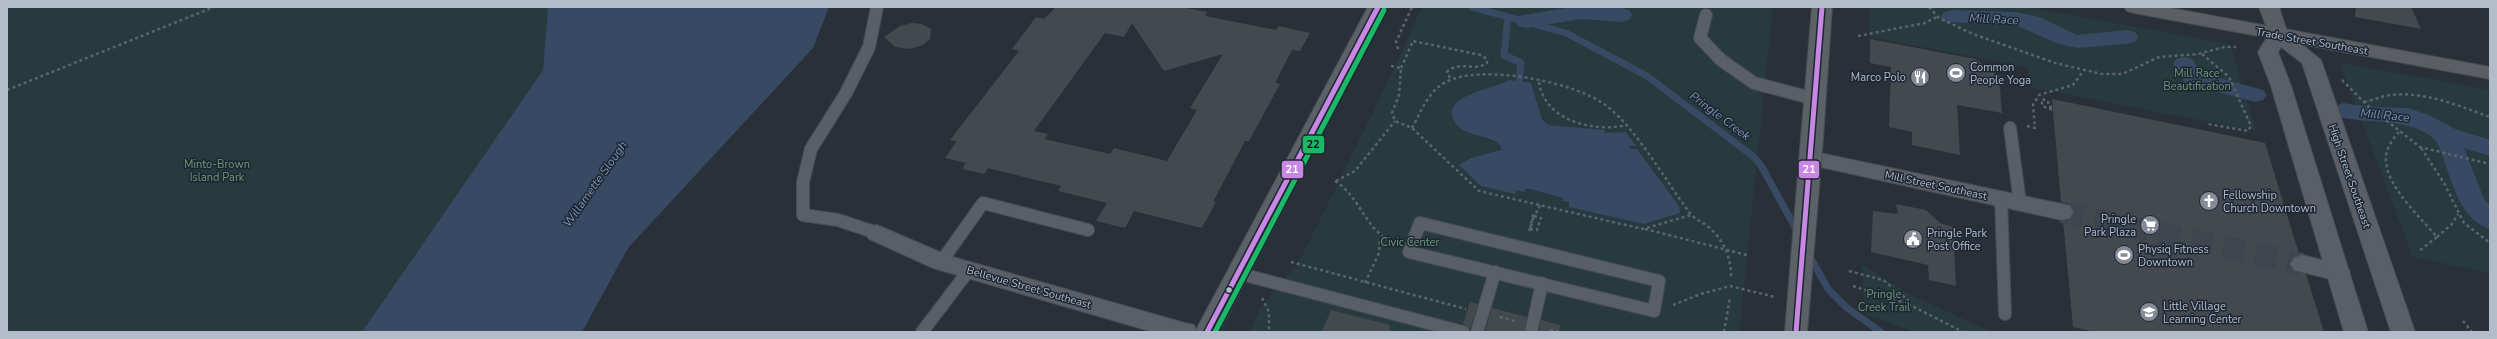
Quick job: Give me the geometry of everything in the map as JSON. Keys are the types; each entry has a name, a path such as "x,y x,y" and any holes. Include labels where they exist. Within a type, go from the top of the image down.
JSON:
{"highway":[{"name":"Trade Street Southeast","path":"2134,7 2278,35 2490,73"}],"main road":[{"path":"1207,332 1378,7"},
{"path":"1796,332 1822,7"},
{"path":"2269,7 2278,35"}],"street":[{"path":"2278,35 2268,52 2281,86 2356,332"},
{"name":"High Street Southeast","path":"2278,35 2311,60 2403,332"},
{"name":"Mill Street Southeast","path":"1811,148 1865,170 2062,212"},
{"name":"Bellevue Street Southeast","path":"877,233 941,262 1185,332"},
{"path":"2302,264 2338,272"}],"lane":[{"path":"877,7 868,47 846,93 811,149 803,182 803,215 838,220 877,233"},
{"path":"1706,15 1700,38 1721,60 1754,83 1814,99"},
{"path":"2005,314 2010,201 2010,128"},
{"path":"941,262 983,203 1088,230"},
{"path":"1420,223 1659,281 1654,311 1542,283 1409,252 1420,223"},
{"path":"922,332 969,270"},
{"path":"1477,332 1494,272"},
{"path":"1237,273 1463,332"},
{"path":"1527,328 1542,283"}],"path":[{"path":"7,90 214,7"},
{"path":"1398,49 1396,42 1412,7"},
{"path":"1929,7 1937,17 1954,27 1998,43 2084,70 2117,75 2130,71 2153,58 2202,54 2226,46 2236,47"},
{"path":"1858,36 1925,23 1937,17"},
{"path":"1452,80 1447,72 1451,67 1458,64 1483,66 1487,63 1487,59 1481,55 1413,41 1401,68 1399,78 1400,100 1392,113 1395,121 1412,128 1479,191 1748,254"},
{"path":"2202,54 2221,68 2231,81 2240,97 2251,130 2240,131 2208,124"},
{"path":"1391,66 1401,68"},
{"path":"2010,128 2010,124 2035,128 2033,106 2037,97 2046,91 2073,86 2079,80 2084,70"},
{"path":"2339,75 2363,102 2399,132 2420,147 2444,183 2458,214 2464,223 2490,243"},
{"path":"1412,128 1428,98 1438,87 1452,80 1477,76 1527,79 1593,97 1610,107 1626,125 1691,215 1704,222 1726,249 1732,264 1731,277"},
{"path":"1540,82 1544,98 1555,112 1593,126 1614,128 1626,125"},
{"path":"2363,102 2390,95 2405,95 2440,102 2490,117"},
{"path":"2042,99 2048,101 2049,107 2052,109 2042,106 2042,99"},
{"path":"1362,212 1350,192 1335,181 1355,171 1395,121"},
{"path":"2399,132 2389,146 2386,157 2393,182 2400,195 2437,237"},
{"path":"2420,147 2490,164"},
{"path":"1528,232 1530,227 1534,216 1541,218 1537,230 1533,230 1528,229 1533,214 1538,211 1540,205"},
{"path":"2419,251 2452,224 2458,214"},
{"path":"1643,229 1691,215"},
{"path":"1365,283 1379,253 1380,238"},
{"path":"1291,262 1473,311"},
{"path":"1849,271 1883,280 1908,300 1908,304"},
{"path":"1700,294 1730,286 1798,302"},
{"path":"1853,286 1908,304 1963,332"},
{"path":"1261,293 1269,312 1269,332"},
{"path":"1724,332 1730,297"},
{"path":"1495,316 1527,328"},
{"path":"2463,321 2472,332"},
{"path":"1544,328 1559,332"}],"green space":[{"name":"Minto-Brown Island Park","path":"7,7 548,7 543,70 362,332 7,332"},
{"name":"Civic Center","path":"1422,7 1773,7 1739,332 1249,332 1260,309 1301,258 1385,88","holes":["1503,85 1539,113 1549,125 1605,133 1635,146 1629,146 1630,149 1637,149 1679,206 1569,206 1569,202 1562,200 1563,198 1525,188 1517,190 1495,152 1501,150 1499,144 1463,130 1470,94"]},
{"name":"Mill Race Beautification","path":"1870,7 2026,7 2230,44 2256,131 2030,87 2028,67 1869,37"},
{"path":"2340,63 2490,90 2490,273 2413,257"},
{"name":"Pringle Creek Trail","path":"1862,264 1909,294 1992,332 1914,332 1865,314"}],"water":[{"name":"Willamette Slough","path":"548,7 829,7 813,48 628,248 582,332 362,332 543,70"},
{"path":"1509,80 1531,83 1542,119 1549,125 1604,130 1605,133 1626,132 1636,146 1629,146 1630,149 1637,149 1679,206 1680,213 1644,224 1569,207 1569,202 1562,201 1563,198 1530,189 1525,189 1524,192 1517,190 1515,194 1481,186 1459,165 1471,158 1501,150 1501,147 1497,142 1467,132 1460,128 1455,123 1452,115 1453,108 1465,97"}],"building":[{"path":"1056,7 1181,7 1207,12 1205,16 1276,30 1278,26 1310,33 1300,51 1292,50 1275,83 1280,84 1249,141 1245,141 1213,202 1216,202 1202,228 1134,211 1125,228 1096,221 1107,203 1058,191 1061,186 988,168 984,174 962,169 966,163 945,158 957,141 950,140 1019,51 1012,49 1036,17 1044,19","holes":["1132,23 1164,71 1223,54 1190,108 1197,110 1167,161 1114,148 1110,154 1045,139 1048,134 1034,131 1105,33 1124,37"]},
{"path":"2356,7 2411,7 2421,29 2355,17"},
{"path":"912,23 922,24 931,29 930,39 923,45 910,49 895,47 884,37 900,26"},
{"path":"1870,39 1975,59 1999,75 2002,113 1957,105 1960,155 1912,145 1912,132 1889,127 1891,67 1870,63"},
{"path":"2052,99 2265,143 2299,254 2293,257 2289,265 2294,271 2306,274 2324,332 2095,332 2073,327 2063,221 2071,219 2074,211 2070,205 2061,202"},
{"name":"Pringle Park Post Office","path":"1896,204 1926,210 1940,223 1953,227 1956,286 1929,280 1928,265 1871,252 1873,211 1898,214"},
{"path":"1470,302 1478,304 1470,329 1463,324"},
{"path":"1492,308 1527,317 1524,332 1485,332"},
{"path":"1331,310 1390,325 1390,332 1322,332"},
{"path":"1541,320 1560,325 1559,332 1539,332"}],"waterway":[{"name":"Pringle Creek","path":"1472,7 1566,33 1647,76 1754,157 1762,167 1798,233"},
{"name":"Mill Race","path":"1526,21 1581,12 1621,15"},
{"name":"Mill Race","path":"1952,17 1998,16 2016,18 2037,24 2064,38 2084,42 2127,37"},
{"path":"1508,17 1504,55 1521,63 1519,82"},
{"name":"Mill Race","path":"2184,64 2193,78 2255,95"},
{"name":"Mill Race","path":"2343,111 2369,115 2408,116 2421,120 2446,135"},
{"name":"Mill Race","path":"2446,135 2490,148"},
{"name":"Mill Race","path":"2446,135 2473,203 2490,220"},
{"name":"Pringle Creek","path":"1808,253 1828,289 1847,308 1881,332"}],"tunnel":[{"path":"2062,212 2302,264"}],"transit line":[{"name":"21","path":"1207,332 1378,7"},
{"name":"21","path":"1796,332 1822,7"},
{"name":"22","path":"1215,332 1384,10"}],"place":[{"name":"Common People Yoga","path":"1956,73"},
{"name":"Marco Polo","path":"1920,77"},
{"name":"Fellowship Church Downtown","path":"2209,201"},
{"name":"Pringle Park Plaza","path":"2150,225"},
{"name":"Pringle Park Post Office","path":"1913,239"},
{"name":"Physiq Fitness Downtown","path":"2124,255"},
{"name":"Little Village Learning Center","path":"2149,312"}]}
